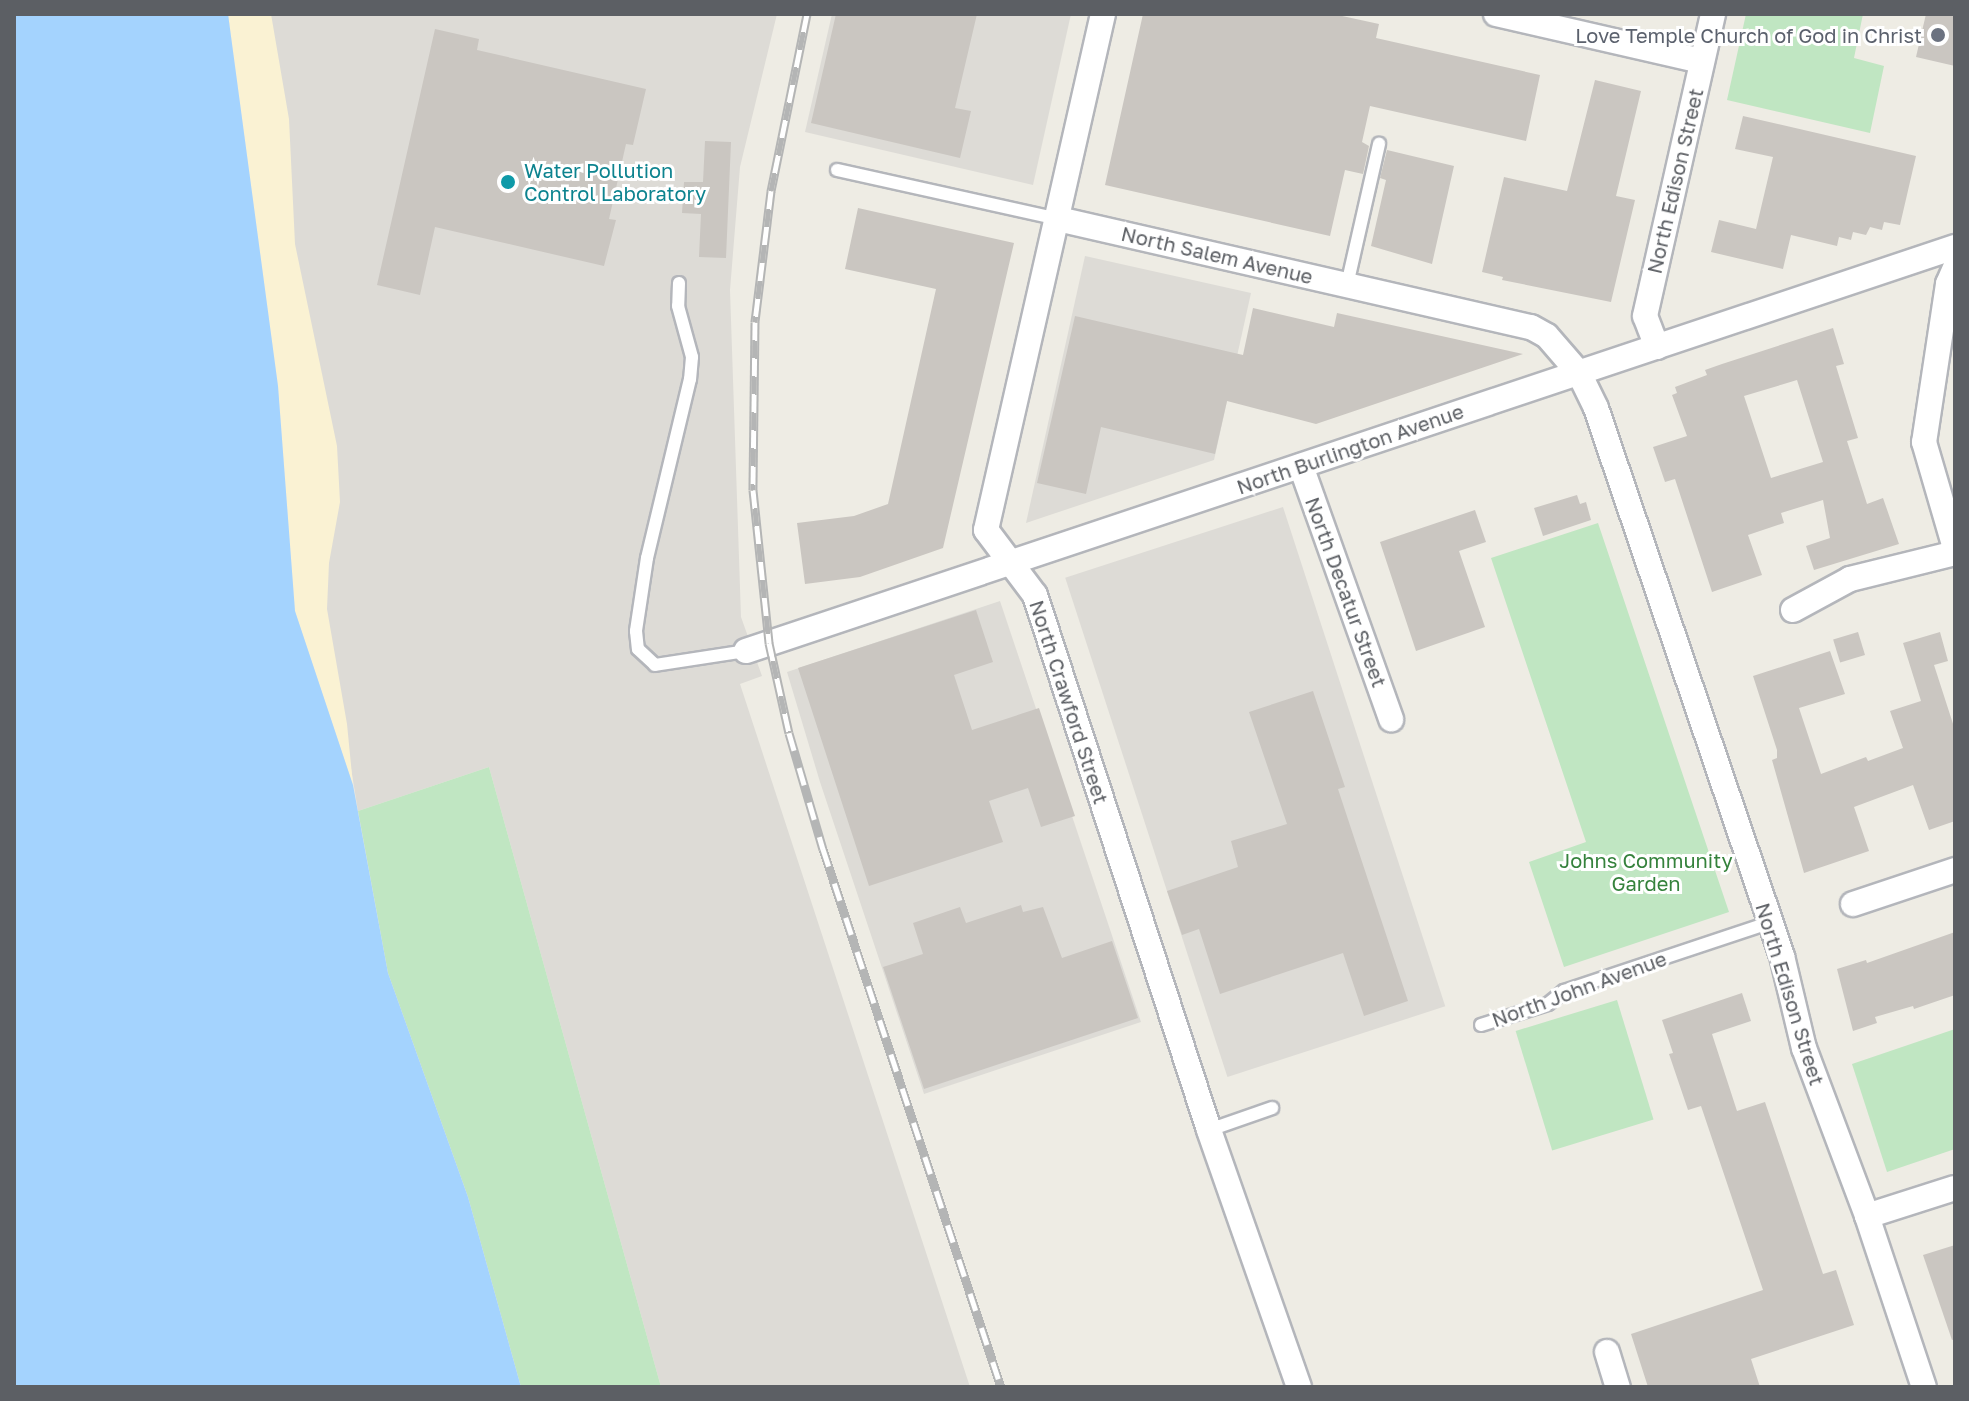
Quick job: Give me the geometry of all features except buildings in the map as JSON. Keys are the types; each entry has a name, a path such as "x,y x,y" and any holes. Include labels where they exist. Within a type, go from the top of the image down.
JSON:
{"street":[{"name":"North Crawford Street","path":"1103,14 986,530 1035,595 1209,1130 1299,1387"},
{"path":"1496,14 1702,61"},
{"name":"North Edison Street","path":"1657,347 1645,316 1713,14"},
{"name":"North Salem Avenue","path":"1058,219 1531,327 1547,336 1579,373"},
{"name":"North Burlington Avenue","path":"746,651 1955,247"},
{"path":"1793,610 1850,579 1955,551 1924,442 1948,284 1955,268"},
{"name":"North Edison Street","path":"1579,373 1596,408 1768,923 1782,956 1804,1048 1867,1216 1924,1387"},
{"name":"North Decatur Street","path":"1301,466 1391,719"},
{"path":"1853,904 1955,870"},
{"path":"1867,1216 1955,1188"},
{"path":"1607,1352 1618,1387"}],"lane":[{"path":"1347,285 1379,144"},
{"name":"North Salem Avenue","path":"837,170 1058,219"},
{"path":"679,283 678,306 692,357 690,379 647,558 636,631 638,649 655,665 746,651"},
{"name":"North John Avenue","path":"1481,1025 1548,1004 1564,991 1768,923"},
{"path":"1209,1130 1272,1108"}],"shaded area":[{"path":"228,14 777,14 740,167 730,290 741,617 762,676 740,684 970,1387 661,1387 489,767 358,811"},
{"path":"832,14 1071,14 1033,185 805,132"},
{"path":"1085,256 1251,293 1214,460 1026,523"},
{"path":"1283,507 1445,1006 1227,1077 1065,578"},
{"path":"1000,601 1141,1022 924,1094 820,782 787,672"}],"green space":[{"path":"1746,14 1863,14 1854,58 1884,66 1870,133 1727,100"},
{"name":"Johns Community Garden","path":"1598,523 1729,912 1564,967 1529,862 1586,842 1491,558"},
{"path":"489,767 661,1387 521,1387 468,1197 388,973 358,811"},
{"path":"1617,1000 1654,1120 1552,1151 1516,1031"},
{"path":"1955,1029 1955,1149 1887,1172 1852,1064"}],"sand":[{"path":"228,14 271,14 289,119 295,244 337,446 340,502 329,563 327,609 347,724 353,785 295,611 278,386"}],"water":[{"path":"14,14 228,14 278,386 295,611 353,785 388,973 468,1197 521,1387 14,1387"}],"railway":[{"path":"807,14 771,191 755,322 753,490 769,643 789,733 823,849 1001,1387"}],"place":[{"name":"Love Temple Church of God in Christ","path":"1938,35"},
{"name":"Water Pollution Control Laboratory","path":"508,182"}]}
